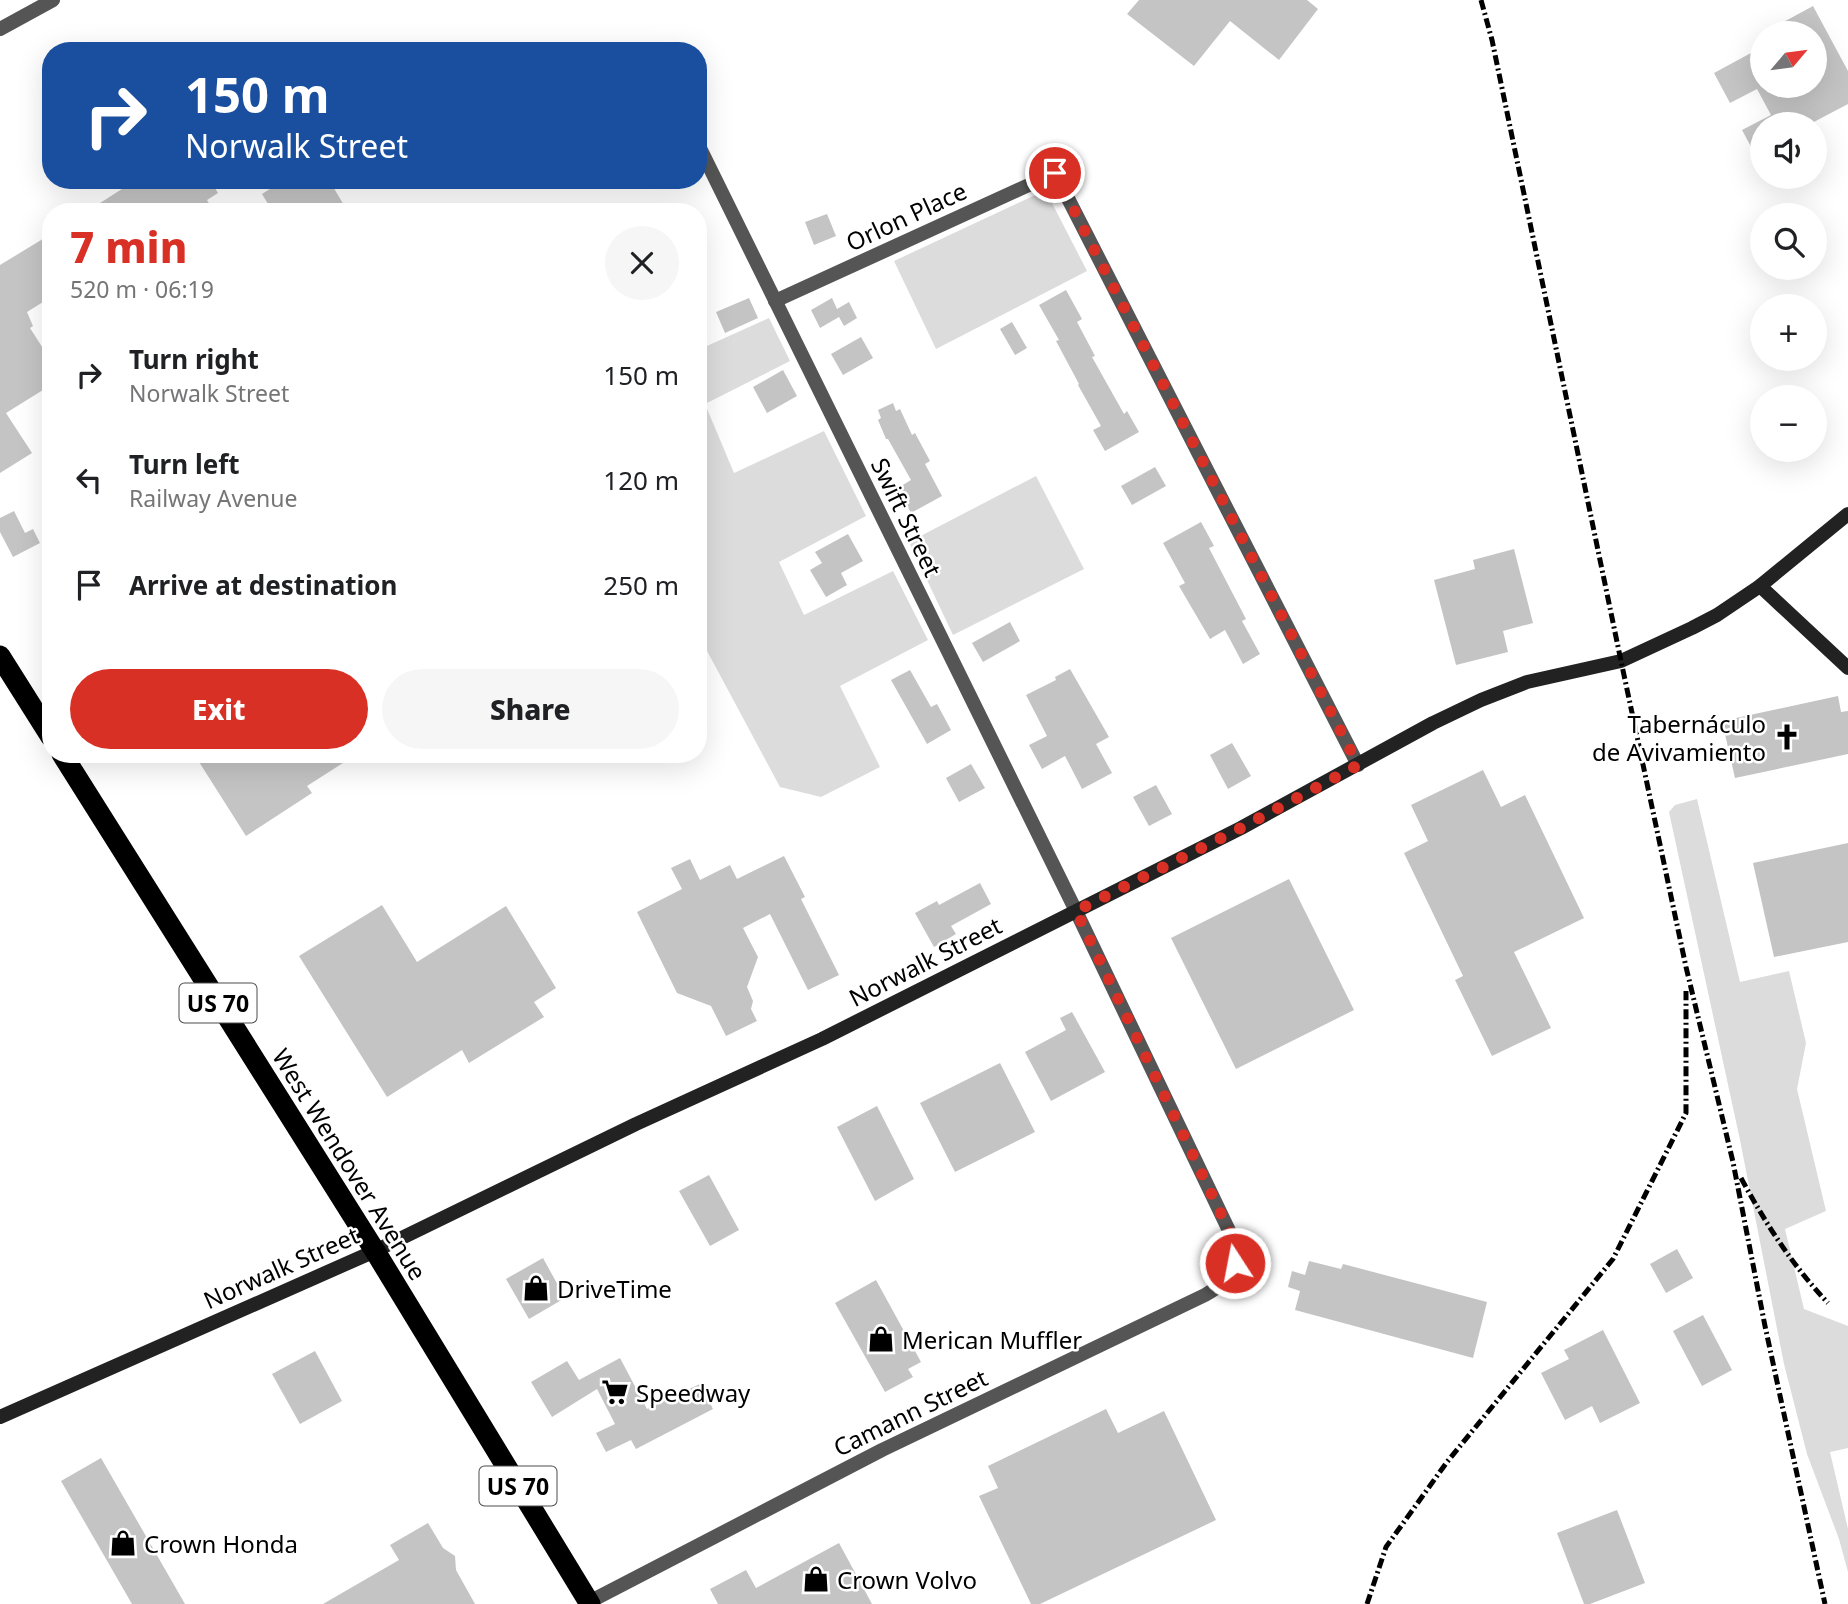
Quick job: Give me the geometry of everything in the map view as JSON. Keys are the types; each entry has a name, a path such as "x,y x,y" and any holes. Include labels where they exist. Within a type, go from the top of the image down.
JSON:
{"highway":[{"path":"0,656 42,723"},
{"name":"West Wendover Avenue","path":"68,763 374,1251 589,1603"}],"street":[{"path":"0,29 53,0"},
{"name":"Swift Street","path":"707,162 1076,911"},
{"name":"Orlon Place","path":"775,301 1055,173 1358,765"},
{"name":"Norwalk Street","path":"0,1417 374,1251 655,1115 822,1039 1241,828 1433,723 1504,689 1621,661 1717,615 1760,586 1848,514"},
{"path":"1760,586 1848,668"},
{"name":"Camann Street","path":"589,1603 882,1450 1206,1295 1230,1277 1235,1263 1234,1241 1076,911"}],"shaded area":[{"path":"1042,195 1050,199 1087,271 936,349 894,261 1033,196"},
{"path":"769,318 790,361 707,403 707,346"},
{"path":"707,409 734,473 824,431 866,516 779,562 804,615 893,571 928,640 840,686 880,767 821,797 780,787 707,651"},
{"path":"1036,476 1084,569 953,635 909,542"},
{"path":"1697,799 1740,982 1789,971 1806,1043 1797,1089 1826,1211 1785,1229 1804,1309 1848,1326 1848,1448 1830,1452 1848,1529 1848,1572 1839,1539 1807,1454 1784,1364 1740,1140 1669,812 1675,805"}],"building":[{"path":"1139,0 1307,0 1318,9 1279,60 1230,21 1194,66 1127,14"},
{"path":"1813,6 1821,21 1785,21"},
{"path":"1827,32 1848,71 1848,104 1827,115 1827,112 1769,112 1762,98 1827,98"},
{"path":"1750,54 1750,93 1730,103 1714,73"},
{"path":"1750,126 1750,145 1742,130"},
{"path":"122,189 216,189 218,193 207,200 209,203 100,203"},
{"path":"270,189 334,189 343,203 268,203 262,194"},
{"path":"827,214 836,236 814,245 805,222"},
{"path":"42,239 42,303 27,312 33,326 30,328 42,347 42,391 6,413 32,453 0,473 0,265"},
{"path":"1066,290 1082,319 1077,322 1095,356 1092,357 1124,414 1127,411 1139,432 1105,451 1093,430 1101,426 1039,305"},
{"path":"749,298 758,318 725,333 716,312"},
{"path":"832,298 837,309 849,302 857,318 844,326 839,317 820,328 811,310"},
{"path":"1012,322 1027,348 1015,355 1000,329"},
{"path":"861,337 873,358 843,375 831,354"},
{"path":"783,370 797,396 767,413 753,387"},
{"path":"893,403 896,411 900,409 912,435 915,433 930,461 925,464 942,496 911,513 898,488 911,480 886,439 878,420 881,418 878,410"},
{"path":"1155,467 1166,486 1132,505 1121,486"},
{"path":"14,511 25,533 33,529 40,543 13,557 0,532 0,518"},
{"path":"1201,522 1214,546 1209,548 1246,619 1242,621 1260,654 1243,664 1225,630 1210,639 1179,586 1185,583 1163,543"},
{"path":"848,534 863,561 841,573 847,585 826,597 810,570 822,563 815,552"},
{"path":"1514,549 1533,623 1503,631 1508,652 1456,665 1434,580 1475,569 1473,560"},
{"path":"1010,622 1020,641 983,662 972,643"},
{"path":"1070,669 1109,737 1096,744 1112,773 1082,789 1065,756 1042,769 1029,745 1047,736 1026,695 1056,680 1055,677"},
{"path":"910,670 931,707 937,704 951,730 927,744 891,680"},
{"name":"Tabernáculo de Avivamiento","path":"1838,696 1841,712 1848,711 1848,754 1735,778 1722,721"},
{"path":"1232,743 1251,776 1228,789 1210,755"},
{"path":"200,763 343,763 307,786 312,793 246,836"},
{"path":"971,764 985,788 959,802 946,778"},
{"path":"1483,770 1501,807 1525,795 1584,918 1514,952 1551,1028 1492,1056 1455,980 1463,976 1404,853 1428,841 1411,805"},
{"path":"1156,785 1172,814 1149,826 1133,797"},
{"path":"1848,843 1848,942 1774,957 1753,863"},
{"path":"784,856 805,897 801,899 839,975 808,990 770,914 743,928 758,957 747,987 753,1001 751,1009 757,1021 726,1036 711,1006 677,993 637,912 682,889 671,868 690,859 700,880 730,865 737,879"},
{"path":"1289,879 1354,1010 1236,1069 1171,938"},
{"path":"980,883 991,904 951,926 956,934 934,947 915,913 937,901 939,905"},
{"path":"382,905 417,962 506,906 556,988 534,1002 544,1017 469,1063 462,1050 387,1097 299,956"},
{"path":"1072,1012 1105,1072 1051,1101 1025,1052 1066,1030 1060,1018"},
{"path":"1000,1063 1035,1132 955,1172 920,1103"},
{"path":"877,1106 914,1179 875,1201 837,1127"},
{"path":"709,1175 739,1230 710,1246 679,1191"},
{"path":"1677,1249 1693,1278 1666,1293 1650,1264"},
{"name":"DriveTime","path":"543,1258 565,1298 529,1319 506,1279"},
{"path":"1309,1261 1341,1269 1343,1264 1487,1302 1473,1358 1295,1310 1300,1291 1288,1287 1292,1271 1305,1275"},
{"path":"876,1280 921,1362 908,1369 913,1377 885,1392 835,1303"},
{"path":"1703,1315 1732,1370 1702,1386 1673,1331"},
{"path":"1603,1330 1640,1403 1600,1423 1592,1406 1565,1420 1541,1373 1569,1359 1564,1350"},
{"path":"315,1351 342,1401 300,1424 272,1374"},
{"path":"620,1358 647,1409 704,1382 712,1397 708,1399 713,1409 636,1449 631,1440 606,1452 596,1433 615,1424 597,1389 552,1417 531,1382 567,1361 579,1380"},
{"path":"1106,1409 1118,1433 1164,1411 1216,1520 1040,1604 1031,1604 979,1496 998,1488 988,1466"},
{"name":"Crown Honda","path":"101,1458 185,1604 132,1604 61,1481"},
{"path":"1617,1510 1645,1583 1584,1604 1557,1533"},
{"name":"Crown Honda","path":"428,1523 443,1548 455,1556 456,1570 475,1604 323,1604 399,1560 390,1545"},
{"name":"Crown Volvo","path":"839,1543 872,1604 718,1604 710,1589 746,1570 756,1588"}],"railway":[{"path":"1481,0 1492,40 1686,967 1733,1162 1825,1604"},
{"path":"1367,1604 1386,1547 1447,1462 1613,1259 1686,1113 1686,991"},
{"path":"1741,1178 1780,1244 1828,1303"}],"place":[{"name":"Tabernáculo de Avivamiento","path":"1787,737"},
{"name":"DriveTime","path":"536,1288"},
{"name":"Merican Muffler","path":"881,1339"},
{"name":"Speedway","path":"615,1392"},
{"name":"Crown Honda","path":"123,1543"},
{"name":"Crown Volvo","path":"816,1579"}],"route":[{"path":"1055,173 1358,765 1241,828 1076,911 1234,1241 1235,1263"}]}
